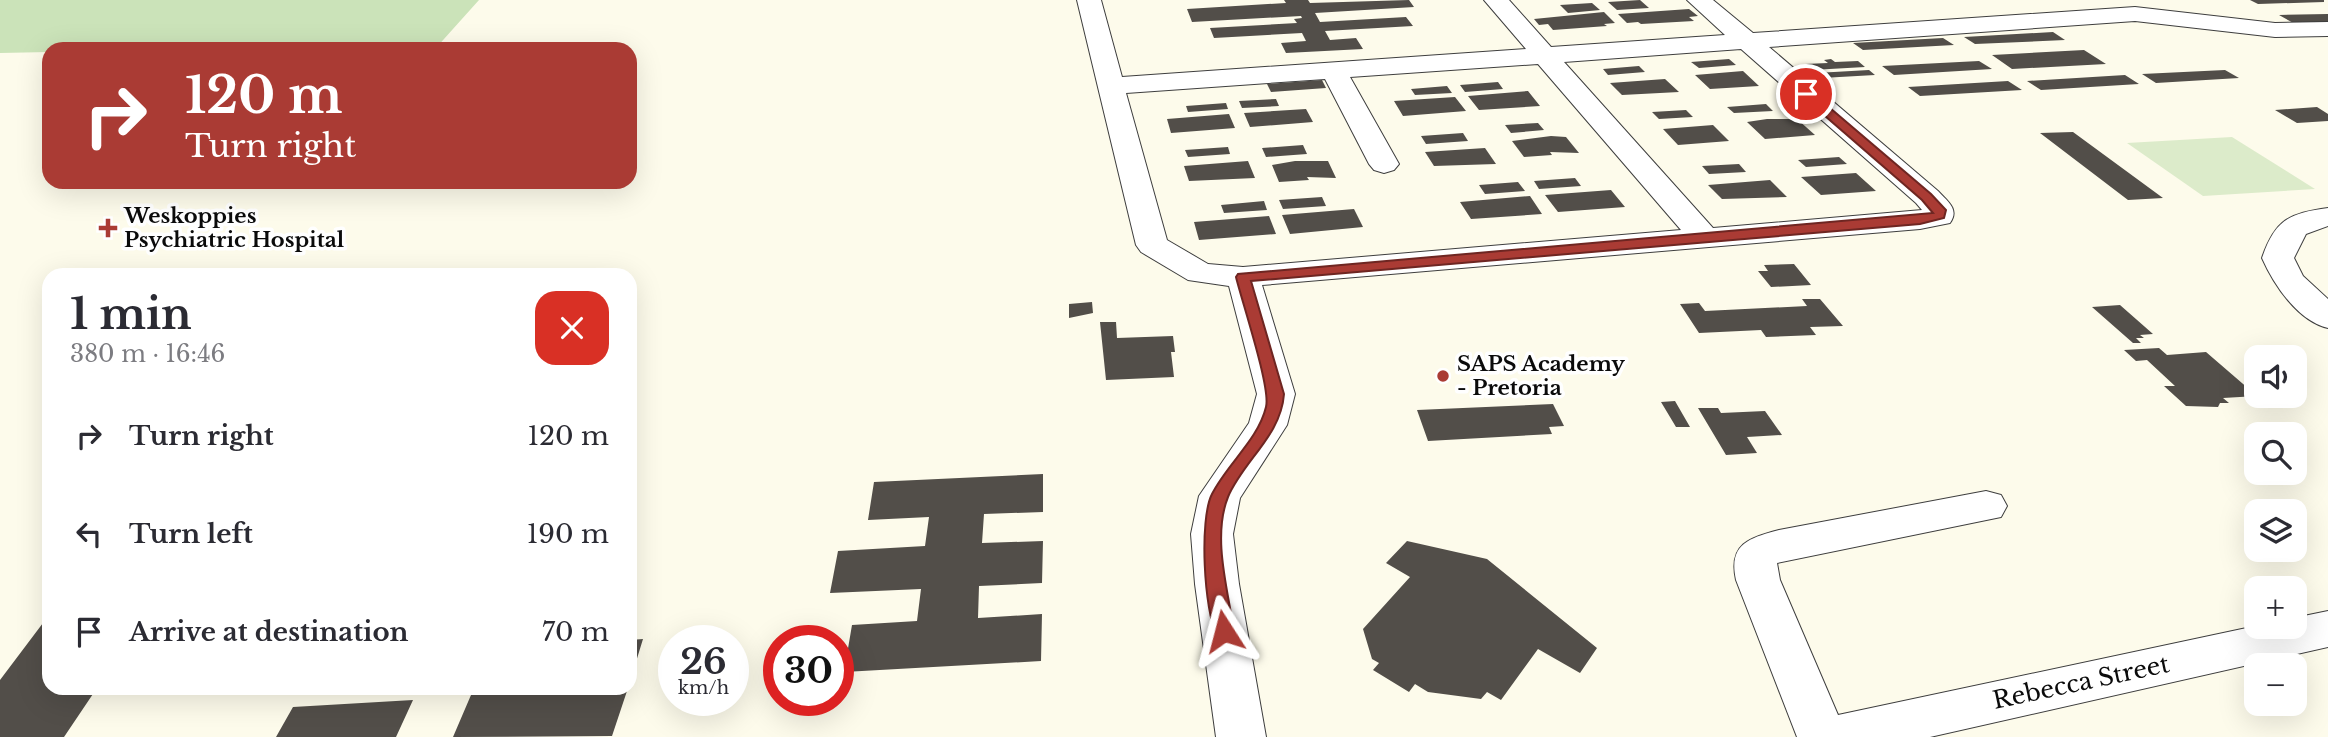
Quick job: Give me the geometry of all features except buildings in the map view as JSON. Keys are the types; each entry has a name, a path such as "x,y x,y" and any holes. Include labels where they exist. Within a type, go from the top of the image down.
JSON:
{"street":[{"path":"1088,0 1152,246 1200,273 1243,277 1920,219 1936,217 1941,213 1927,197 1699,0"},
{"path":"1496,0 1703,236"},
{"path":"2109,0 2135,14"},
{"path":"1112,86 2135,14 2291,31 2328,30"},
{"path":"2291,31 2328,52"},
{"path":"1334,71 1384,164"},
{"path":"2328,217 2300,222 2285,237 2278,258 2289,281 2328,318"},
{"path":"1241,737 1215,571 1212,534 1220,496 1268,425 1275,407 1276,394 1243,277"},
{"path":"1822,737 1758,580 1754,564 1761,550 1986,506"},
{"name":"Rebecca Street","path":"1835,737 2328,629"}],"green space":[{"path":"0,0 479,0 441,42 42,42 42,52 0,53"},
{"path":"2232,137 2315,189 2203,196 2127,143"}],"place":[{"name":"Weskoppies Psychiatric Hospital","path":"108,228"},
{"name":"SAPS Academy - Pretoria","path":"1443,376"}],"route":[{"path":"1224,631 1213,558 1213,519 1220,496 1268,425 1275,407 1276,394 1243,277 1939,216 1940,210 1927,197 1806,94"}]}
